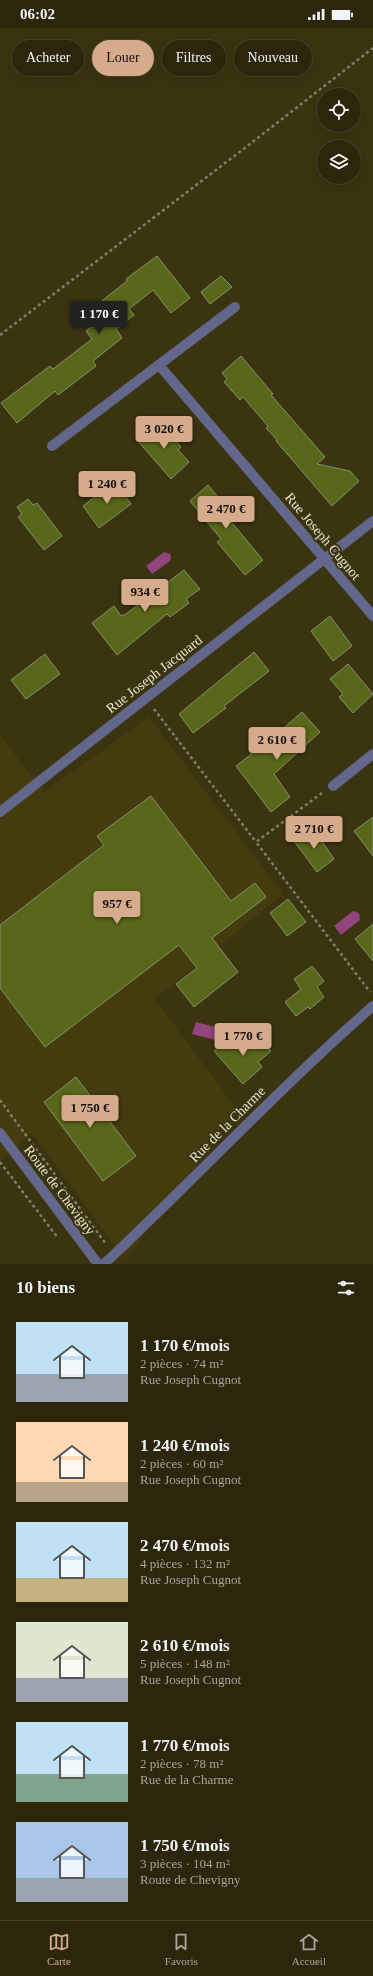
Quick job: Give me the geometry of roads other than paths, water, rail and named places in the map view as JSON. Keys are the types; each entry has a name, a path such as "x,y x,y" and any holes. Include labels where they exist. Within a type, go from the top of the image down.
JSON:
{"street":[{"path":"52,446 235,307"},
{"name":"Rue Joseph Cugnot","path":"159,365 373,616"},
{"name":"Rue Joseph Jacquard","path":"0,812 373,522"},
{"path":"332,786 373,754"},
{"name":"Rue de la Charme","path":"104,1264 330,1043 373,1006"},
{"name":"Route de Chevigny","path":"0,1133 98,1264"}]}
